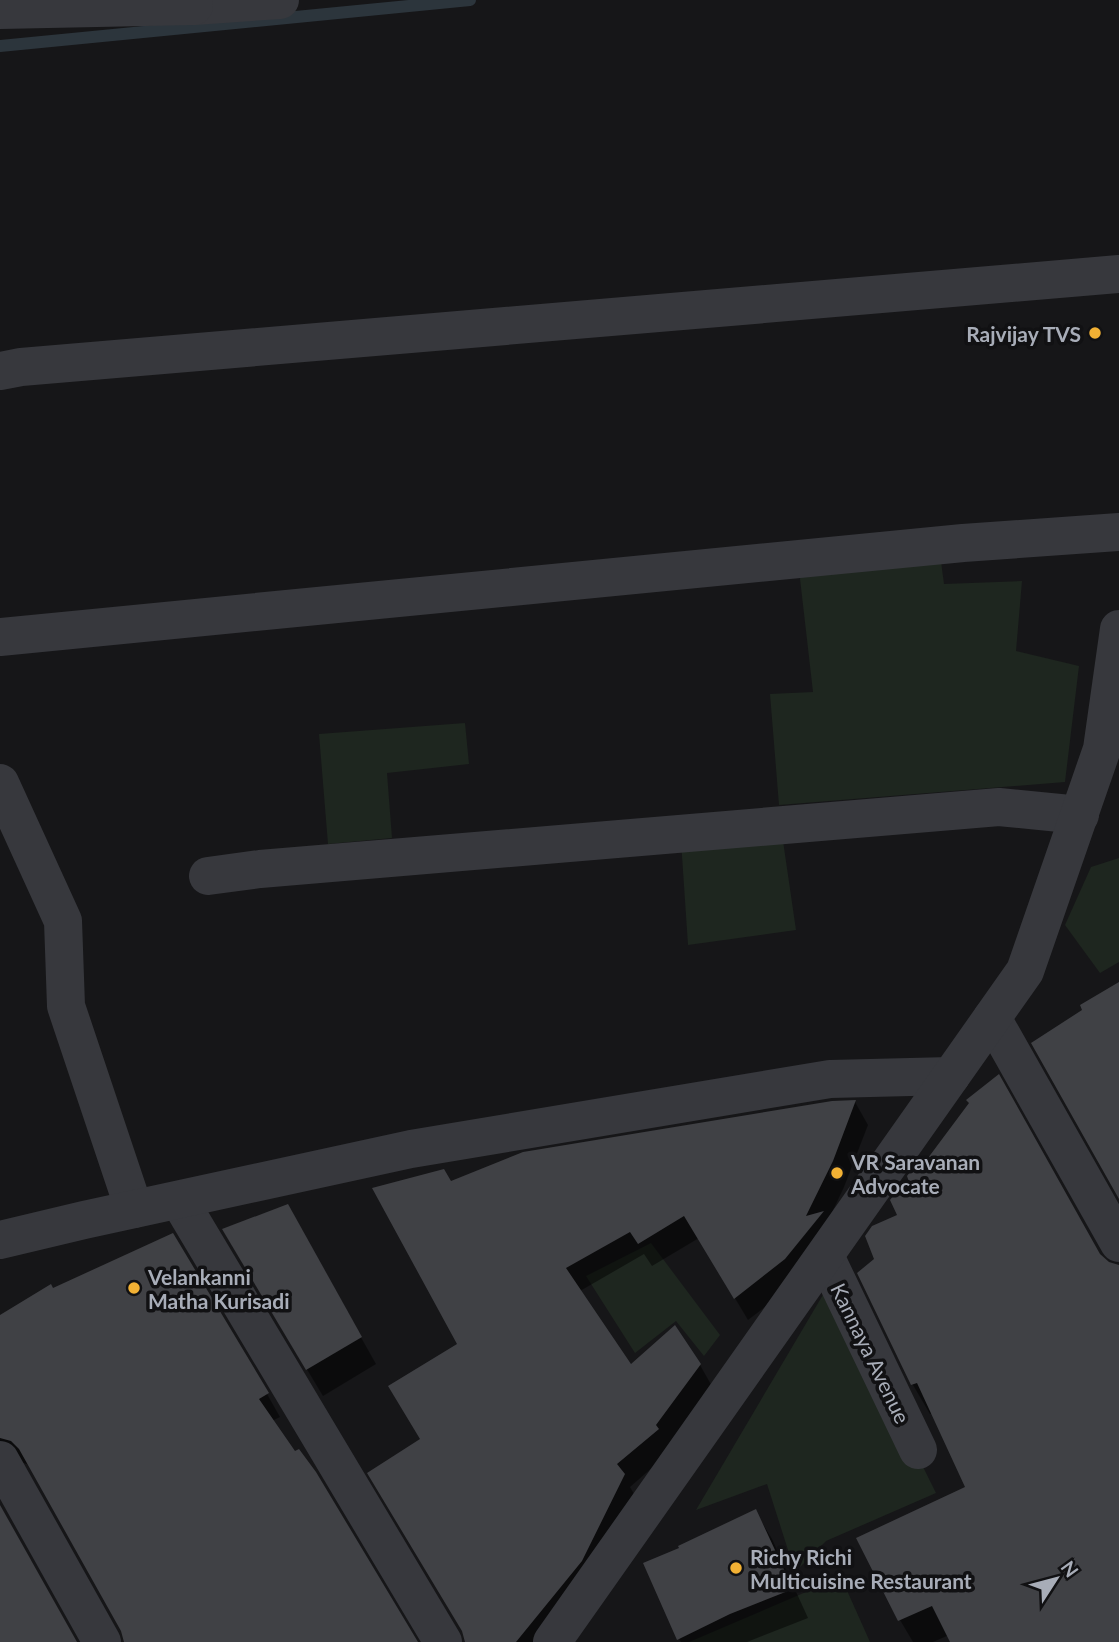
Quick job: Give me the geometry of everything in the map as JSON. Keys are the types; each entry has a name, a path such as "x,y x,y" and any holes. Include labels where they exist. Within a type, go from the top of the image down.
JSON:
{"street":[{"path":"0,10 280,0"},
{"path":"0,371 62,363 1119,274"},
{"path":"0,637 949,544 1119,531"},
{"path":"552,1642 1026,971 1080,815 1111,764 1119,629"},
{"path":"0,783 64,921 66,1006 134,1209"},
{"path":"208,876 274,868 999,807 1080,815"},
{"path":"992,1018 1119,1243"},
{"path":"0,1240 411,1149 830,1079 951,1076"},
{"path":"179,1199 443,1642"},
{"name":"Kannaya Avenue","path":"825,1256 918,1450"},
{"path":"0,1460 102,1642"}],"shaded area":[{"path":"940,554 944,584 1022,581 1016,651 1079,666 1065,782 779,805 770,694 813,692 799,570"},
{"path":"465,723 469,764 387,773 392,838 328,844 319,734"},
{"path":"782,834 796,930 688,945 681,841"},
{"path":"1119,858 1119,962 1100,973 1065,925 1091,867"},
{"path":"651,1243 720,1335 704,1356 676,1321 635,1353 586,1276"},
{"path":"835,1290 936,1493 826,1541 795,1572 767,1484 696,1510 824,1293"},
{"path":"841,1577 870,1642 689,1642"}],"building":[{"path":"1119,982 1119,1199 1031,1043 1082,1010 1080,1005"},
{"path":"999,1074 1100,1254 1109,1262 1119,1265 1119,1642 950,1642 932,1606 898,1621 856,1538 965,1487 917,1383 911,1385 857,1273 874,1259 865,1236 872,1226 897,1215 890,1200 899,1188 910,1185 907,1176 916,1164 925,1162 969,1103 966,1100"},
{"path":"856,1100 833,1161 806,1216 824,1211 785,1259 734,1299 684,1216 638,1244 630,1232 566,1268 631,1364 675,1325 701,1364 656,1425 659,1429 617,1464 625,1474 582,1561 516,1642 465,1642 462,1631 367,1473 420,1439 388,1386 457,1344 372,1188 444,1169 451,1181 523,1152 832,1101"},
{"path":"288,1204 362,1337 306,1370 222,1229"},
{"path":"173,1233 269,1393 259,1399 295,1451 299,1449 316,1472 418,1642 124,1642 121,1631 19,1449 11,1441 0,1438 0,1315 51,1284 53,1288"},
{"path":"0,1505 77,1642 0,1642"},
{"name":"Richy Richi Multicuisine Restaurant","path":"756,1509 793,1589 730,1614 677,1640 643,1563"}],"waterway":[{"path":"0,46 470,0"}],"place":[{"name":"Rajvijay TVS","path":"1095,333"},
{"name":"VR Saravanan Advocate","path":"837,1173"},
{"name":"Velankanni Matha Kurisadi","path":"134,1288"},
{"name":"Richy Richi Multicuisine Restaurant","path":"736,1568"}]}
